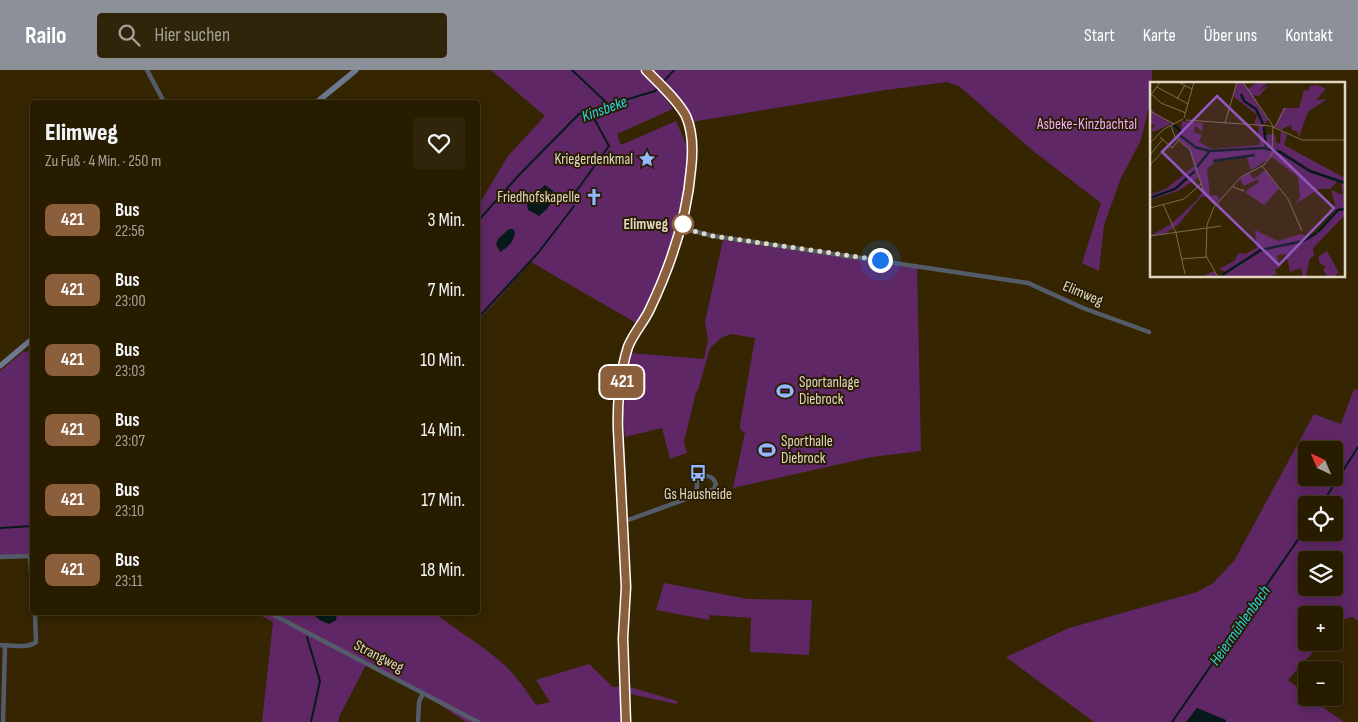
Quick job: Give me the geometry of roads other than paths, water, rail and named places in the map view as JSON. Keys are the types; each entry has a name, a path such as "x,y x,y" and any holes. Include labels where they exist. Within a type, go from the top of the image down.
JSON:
{"main road":[{"path":"319,100 356,70"},
{"path":"0,366 30,341"}],"street":[{"path":"147,70 163,100"},
{"path":"626,722 623,638 626,587 617,414 631,340 656,296 682,228 690,183 692,141 685,115 646,70"},
{"name":"Elimweg","path":"682,228 713,236 1028,282 1082,308 1149,332"},
{"path":"623,520 628,520 714,489 716,484 714,479 710,476 704,476 697,480 694,496"},
{"path":"0,557 30,556"},
{"path":"3,722 2,645 33,645 36,642 35,615"},
{"name":"Strangweg","path":"274,615 478,722"},
{"path":"418,722 419,702 423,693"}],"waterway":[{"path":"572,70 609,105"},
{"name":"Kinsbeke","path":"480,219 519,175 579,114 655,91 674,70"},
{"path":"572,197 609,146 590,111"},
{"path":"480,316 538,253 574,206"},
{"name":"Heiermühlenbach","path":"1327,496 1358,447"},
{"path":"0,528 30,526"},
{"name":"Heiermühlenbach","path":"1172,722 1298,540"},
{"path":"307,637 320,681 311,722"}],"place":[{"name":"Kriegerdenkmal","path":"647,159"},
{"name":"Friedhofskapelle","path":"594,197"},
{"name":"Elimweg","path":"683,224"},
{"name":"Sportanlage Diebrock","path":"785,391"},
{"name":"Sporthalle Diebrock","path":"767,450"},
{"name":"Gs Hausheide","path":"698,473"}],"park label":[{"name":"Asbeke-Kinzbachtal","path":"1087,124"}]}
